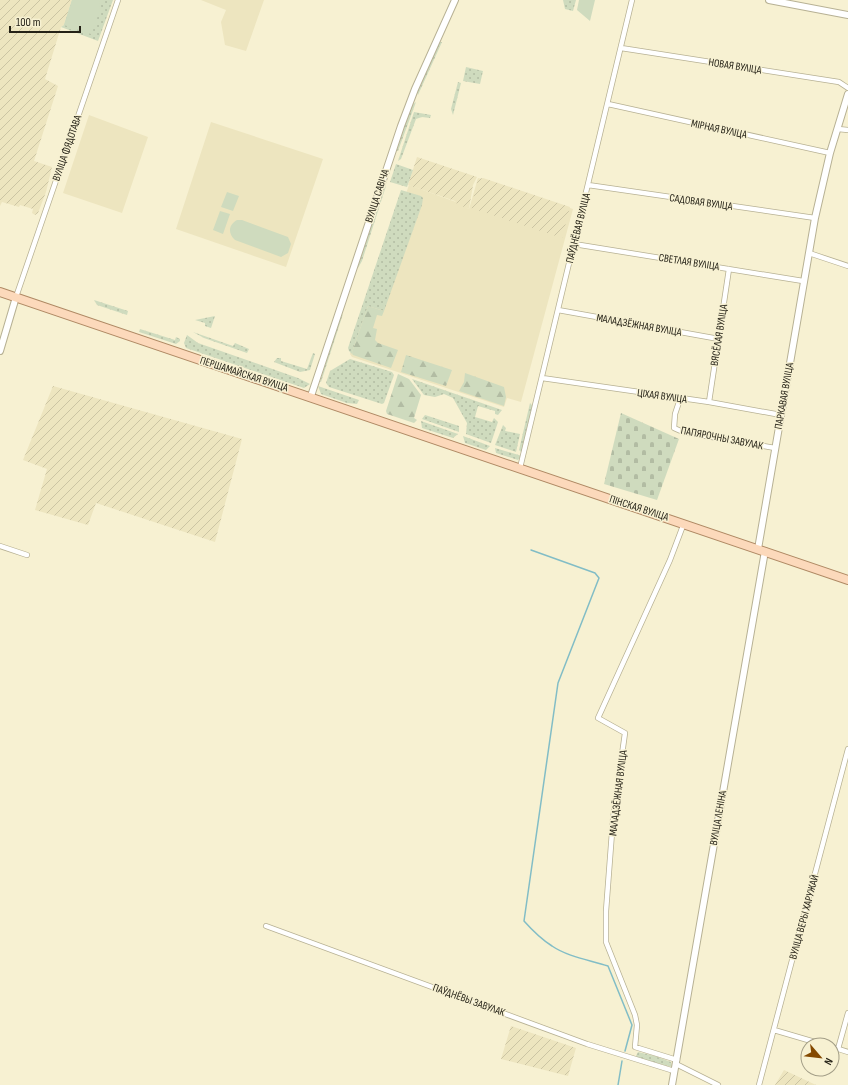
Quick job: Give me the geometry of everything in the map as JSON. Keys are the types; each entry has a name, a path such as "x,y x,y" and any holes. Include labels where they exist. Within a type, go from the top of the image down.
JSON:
{"main road":[{"name":"ПЕРШАМАЙСКАЯ ВУЛІЦА","path":"0,292 489,457"},
{"name":"ПІНСКАЯ ВУЛІЦА","path":"489,457 848,580"}],"street":[{"name":"ВУЛІЦА ФЯДОТАВА","path":"16,297 118,0"},
{"name":"ВУЛІЦА САВІЧА","path":"311,396 401,126 415,89 455,0"},
{"name":"ПАЎДНЁВАЯ ВУЛІЦА","path":"520,468 632,0"},
{"path":"769,0 790,2 848,15"},
{"name":"НОВАЯ ВУЛІЦА","path":"621,48 839,82 848,88"},
{"name":"ПАРКАВАЯ ВУЛІЦА","path":"759,540 815,218 830,153 848,94"},
{"name":"МІРНАЯ ВУЛІЦА","path":"608,104 830,153"},
{"path":"838,129 848,130"},
{"name":"САДОВАЯ ВУЛІЦА","path":"588,185 815,218"},
{"name":"СВЕТЛАЯ ВУЛІЦА","path":"574,244 803,281"},
{"path":"809,253 848,266"},
{"name":"ВЯСЁЛАЯ ВУЛІЦА","path":"709,402 729,268"},
{"path":"0,351 16,297"},
{"name":"МАЛАДЗЁЖНАЯ ВУЛІЦА","path":"558,310 719,339"},
{"name":"ЦІХАЯ ВУЛІЦА","path":"542,378 709,402 781,415"},
{"name":"ПАПЯРОЧНЫ ЗАВУЛАК","path":"680,399 675,414 674,428 683,432 775,448"},
{"name":"МАЛАДЗЁЖНАЯ ВУЛІЦА","path":"676,1062 635,1046 637,1025 635,1015 606,942 606,911 613,819 625,733 598,718 670,560 684,523"},
{"name":"ВУЛІЦА ЛЕНІНА","path":"672,1085 761,550 759,540"},
{"path":"0,546 27,555"},
{"name":"ВУЛІЦА ВЕРЫ ХАРУЖАЙ","path":"759,1085 848,749"},
{"name":"ПАЎДНЁВЫ ЗАВУЛАК","path":"266,926 587,1044 674,1071"},
{"path":"840,1042 848,1013"},
{"path":"774,1030 800,1038"},
{"path":"676,1062 716,1084"}],"shaded area":[{"path":"0,0 72,0 64,25 61,27 45,79 58,86 34,161 52,167 46,192 38,213 35,215 32,213 33,209 20,205 19,207 2,202 0,206"},
{"path":"201,0 264,0 246,51 225,45 221,22 226,10"},
{"path":"89,115 148,137 122,213 63,193"},
{"path":"211,122 323,159 286,267 176,229"},
{"path":"417,157 477,177 473,185 469,209 457,204 455,201 408,185"},
{"path":"478,178 573,209 521,402 507,398 504,407 352,357 350,354 409,185 456,202 469,209"},
{"path":"483,178 570,207 562,238 471,208 478,179"},
{"path":"53,386 242,439 215,542 96,503 88,525 35,510 47,469 23,460"},
{"path":"511,1026 576,1048 568,1076 501,1059"},
{"path":"784,1070 816,1085 775,1085"}],"green space":[{"path":"72,0 113,0 98,41 61,27 64,25"},
{"path":"72,0 99,0 100,10 91,34 64,25"},
{"path":"563,0 576,0 573,11 565,9"},
{"path":"579,0 595,0 590,21 577,10"},
{"path":"439,42 442,42 418,95 417,92"},
{"path":"466,67 483,71 480,84 463,81"},
{"path":"458,82 461,83 453,115 451,109"},
{"path":"416,102 398,151 396,150 404,124 410,110"},
{"path":"414,112 431,115 430,118 422,117 416,119 401,159 398,161"},
{"path":"396,164 413,170 407,187 390,182"},
{"path":"386,186 362,261 358,268 384,188"},
{"path":"401,190 421,196 423,198 422,205 384,311 368,306 352,352 353,355 348,348"},
{"path":"227,192 239,196 233,211 221,207"},
{"path":"220,211 230,214 223,234 213,230"},
{"path":"237,220 242,220 288,237 291,244 288,253 281,257 235,240 231,235 230,230 232,224"},
{"path":"94,300 128,311 127,315 97,305"},
{"path":"368,306 384,311 382,316 377,315 373,328 377,329 375,340 378,343 398,350 391,368 353,355 352,352"},
{"path":"343,314 321,382 320,382 339,318"},
{"path":"215,316 211,328 205,326 205,323 195,320"},
{"path":"140,329 175,340 176,337 180,339 180,341 176,344 139,332"},
{"path":"193,332 233,346 235,343 249,349 247,353 204,338"},
{"path":"187,335 198,343 298,378 310,384 304,388 186,348 184,343"},
{"path":"313,353 315,354 310,370 300,372 274,362 277,358 281,358 281,361 307,369"},
{"path":"406,355 452,370 446,386 401,372"},
{"path":"350,359 392,372 394,375 384,403 382,404 329,387 326,383 330,371"},
{"path":"465,373 504,387 506,397 504,406 459,391 464,382"},
{"path":"398,374 409,379 421,395 414,418 417,420 414,423 387,414 386,411"},
{"path":"412,379 502,410 498,415 495,414 495,411 478,406 475,417 492,422 494,418 498,422 491,443 466,434 467,423 453,398 444,394 435,397 424,395"},
{"path":"318,386 359,400 357,404 347,403 321,394"},
{"path":"530,403 533,406 522,453 519,450"},
{"path":"621,413 679,439 657,500 604,484"},
{"path":"425,415 459,426 459,432 422,419"},
{"path":"421,421 458,434 453,438 422,428"},
{"path":"503,425 506,428 505,431 520,434 516,452 495,445"},
{"path":"463,436 490,446 486,450 465,443"},
{"path":"495,448 522,456 518,460 496,453"},
{"path":"638,1052 671,1062 672,1067 637,1058 636,1056"}],"waterway":[{"path":"531,550 595,573 599,578 558,683 524,921 540,937 558,950 572,956 608,966 632,1025 625,1051"},
{"path":"618,1085 622,1061"}]}
